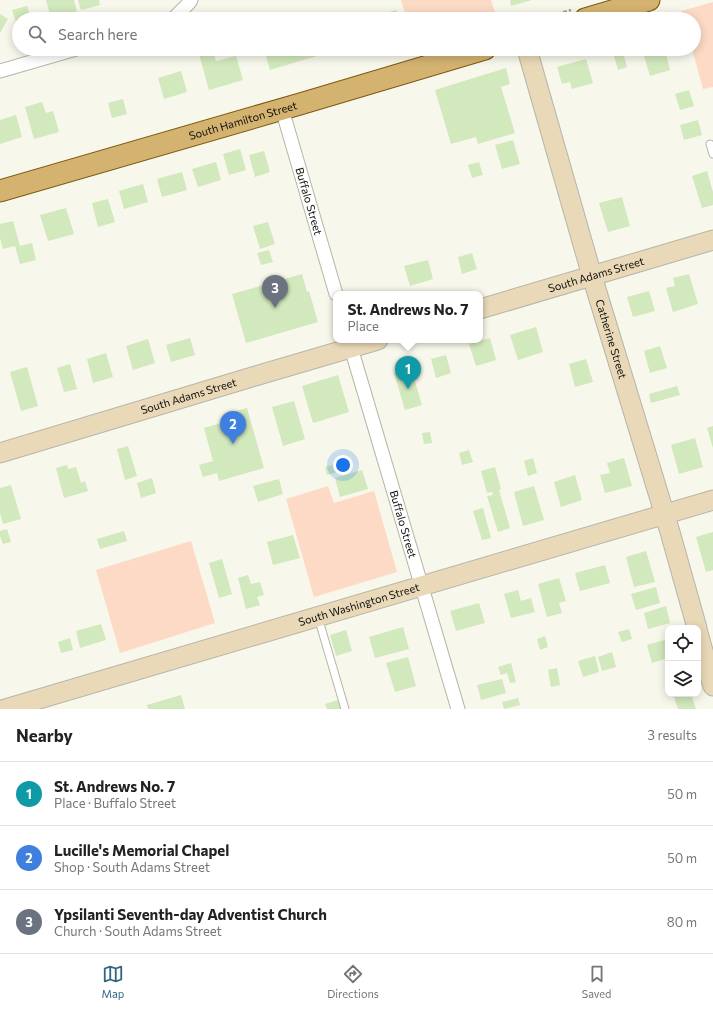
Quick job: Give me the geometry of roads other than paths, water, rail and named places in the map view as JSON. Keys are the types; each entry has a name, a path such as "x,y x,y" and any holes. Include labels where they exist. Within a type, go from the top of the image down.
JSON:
{"main road":[{"path":"609,12 649,0"},
{"name":"South Hamilton Street","path":"0,191 461,56"}],"street":[{"path":"180,12 189,4 191,0"},
{"path":"0,71 52,56"},
{"name":"Catherine Street","path":"529,56 592,276 696,625"},
{"name":"Buffalo Street","path":"282,109 335,291"},
{"name":"South Adams Street","path":"483,308 713,240"},
{"name":"Buffalo Street","path":"350,344 458,709"},
{"name":"South Adams Street","path":"0,452 252,377 350,344"},
{"name":"South Washington Street","path":"5,709 713,500"},
{"path":"701,644 713,686"}],"lane":[{"path":"710,144 713,154"},
{"path":"318,617 345,709"}],"place":[{"name":"Ypsilanti Seventh-day Adventist Church","path":"275,308"},
{"name":"St. Andrews No. 7","path":"408,389"},
{"name":"Lucille's Memorial Chapel","path":"233,444"}]}
